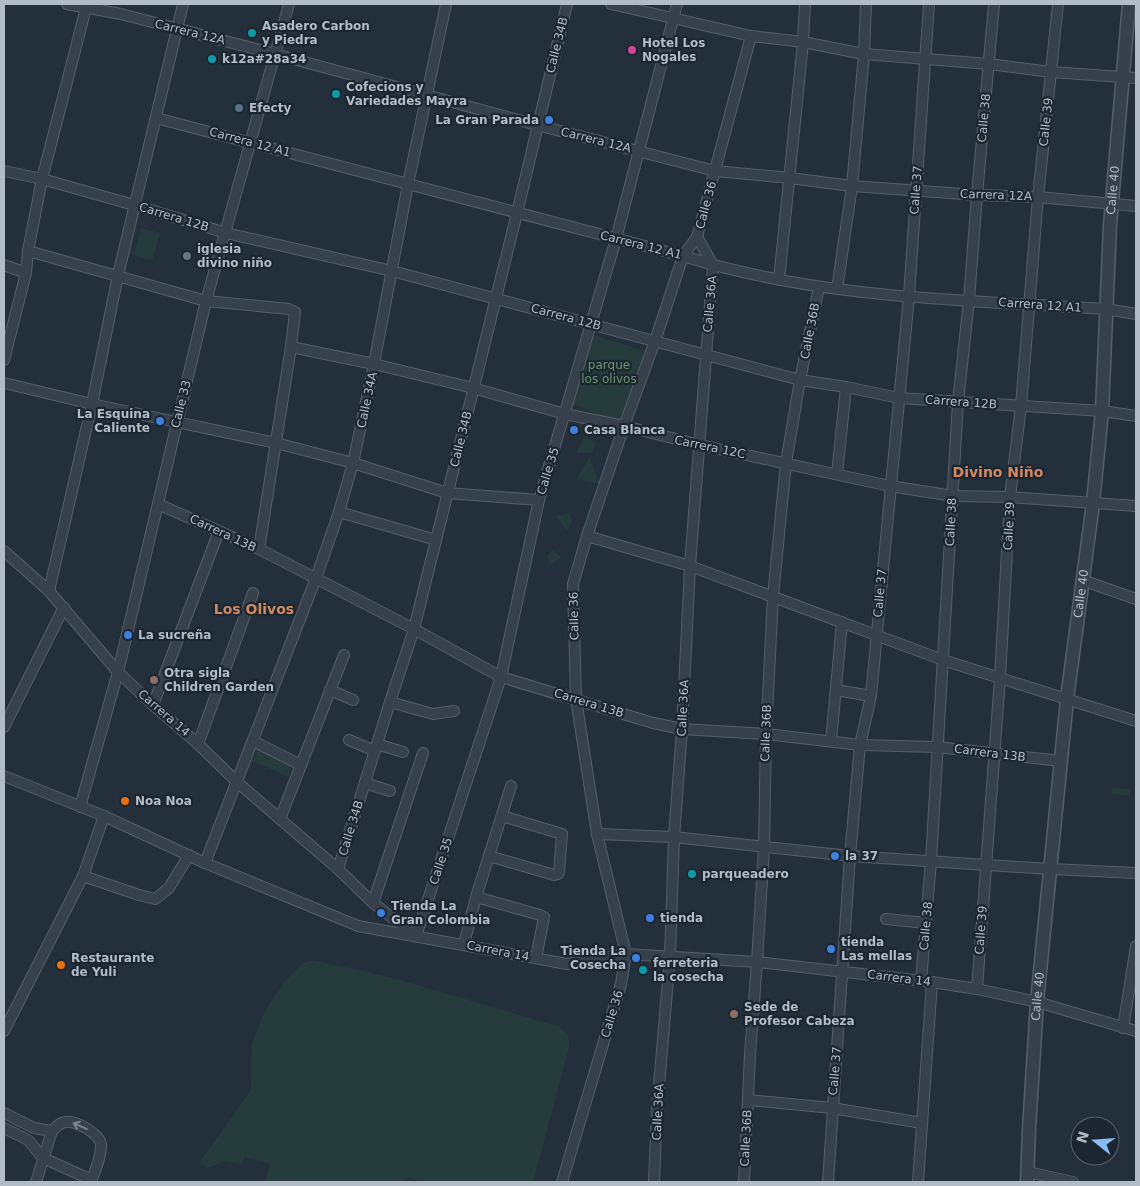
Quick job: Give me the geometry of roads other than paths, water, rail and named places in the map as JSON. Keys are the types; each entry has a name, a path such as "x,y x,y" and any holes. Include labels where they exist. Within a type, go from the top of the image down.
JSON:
{"street":[{"name":"Carrera 12A","path":"67,4 121,14 714,171 852,186 1038,197 1136,206"},
{"path":"49,591 92,404 118,275 183,4"},
{"name":"Calle 33","path":"80,806 118,672 206,301 289,4"},
{"name":"Calle 34A","path":"205,863 316,578 339,512 353,463 446,4"},
{"name":"Calle 34B","path":"338,869 414,630 567,4"},
{"path":"611,4 752,36 803,42 864,54 1136,78"},
{"name":"Calle 35","path":"416,936 501,677 539,500 566,414 616,239 677,4"},
{"path":"779,280 803,42 805,4"},
{"path":"837,289 852,186 864,54 866,4"},
{"name":"Calle 37","path":"828,1182 832,1108 844,971 850,856 860,745 871,696 899,398 929,4"},
{"name":"Calle 38","path":"921,981 931,861 958,402 970,300 977,194 994,4"},
{"name":"Calle 39","path":"976,988 995,754 1010,497 1031,304 1038,197 1058,4"},
{"name":"Calle 40","path":"1028,1177 1028,1129 1037,1002 1067,699 1093,503 1102,411 1112,204 1129,4"},
{"path":"4,360 26,273 28,250 42,179 86,6"},
{"name":"Calle 36","path":"562,1182 621,984 626,954 597,834 576,699 573,584 587,536 683,256 697,237 752,36"},
{"name":"Carrera 12 A1","path":"156,118 713,265 779,280 819,287 908,296 1106,309 1136,314"},
{"name":"Carrera 12B","path":"4,171 42,179 226,233 392,271 800,380 846,386 899,398 1102,411 1136,416"},
{"name":"Calle 36A","path":"654,1182 657,1109 670,956 674,837 682,728 690,566 713,265 697,237"},
{"path":"28,250 206,301 289,309 295,312 259,549"},
{"path":"4,266 26,273"},
{"name":"Calle 36B","path":"744,1182 750,1054 758,962 764,848 766,734 773,596 786,463 800,380 819,287"},
{"name":"Carrera 12C","path":"291,347 374,364 473,388 566,414 890,486 953,496 1010,497 1136,506"},
{"path":"4,383 92,404 276,443 353,463 447,493 539,500"},
{"path":"837,474 846,386"},
{"name":"Carrera 13B","path":"158,504 259,549 501,677 653,723 682,728 766,734 860,745 938,747 1061,761"},
{"path":"339,512 436,540"},
{"path":"153,706 219,530"},
{"path":"587,536 690,566 943,660 1136,720"},
{"name":"Carrera 14","path":"4,551 49,591 118,672 153,706 338,869 373,903 416,936 567,964 626,954 670,956 758,962 932,982 976,988 1037,1002 1136,1031"},
{"path":"1082,580 1136,599"},
{"path":"198,744 253,593"},
{"path":"4,727 64,607"},
{"path":"831,742 842,622"},
{"path":"280,819 344,655"},
{"path":"330,690 353,700"},
{"path":"836,690 871,696"},
{"path":"390,702 433,714 454,711"},
{"path":"349,740 403,752"},
{"path":"254,741 301,765"},
{"path":"373,903 423,753"},
{"path":"4,776 104,816 205,863 358,926 416,936"},
{"path":"365,783 390,791"},
{"path":"464,944 476,897 511,786"},
{"path":"4,1031 83,876 104,816"},
{"path":"489,856 554,875 559,872 562,834 502,816"},
{"path":"597,834 674,837 850,856 1136,873"},
{"path":"83,876 139,896 155,899 169,888 189,856"},
{"path":"476,897 544,917 536,958"},
{"path":"886,919 926,923"},
{"path":"1123,1028 1136,946"},
{"path":"918,1182 932,982"},
{"path":"748,1100 832,1108 922,1123"},
{"path":"4,1113 34,1128 52,1131"},
{"path":"4,1128 28,1140 43,1158 92,1181 101,1144 97,1136 69,1122 58,1125 52,1131 43,1158 36,1182"},
{"path":"1028,1177 1073,1182"}],"place":[{"name":"Asadero Carbon y Piedra","path":"252,33"},
{"name":"Hotel Los Nogales","path":"632,50"},
{"name":"k12a#28a34","path":"212,59"},
{"name":"Cofecions y Variedades Mayra","path":"336,94"},
{"name":"Efecty","path":"239,108"},
{"name":"La Gran Parada","path":"549,120"},
{"name":"iglesia divino niño","path":"187,256"},
{"name":"La Esquina Caliente","path":"160,421"},
{"name":"Casa Blanca","path":"574,430"},
{"name":"La sucreña","path":"128,635"},
{"name":"Otra sigla Children Garden","path":"154,680"},
{"name":"Noa Noa","path":"125,801"},
{"name":"la 37","path":"835,856"},
{"name":"parqueadero","path":"692,874"},
{"name":"Tienda La Gran Colombia","path":"381,913"},
{"name":"tienda","path":"650,918"},
{"name":"tienda Las mellas","path":"831,949"},
{"name":"Tienda La Cosecha","path":"636,958"},
{"name":"Restaurante de Yuli","path":"61,965"},
{"name":"ferreteria la cosecha","path":"643,970"},
{"name":"Sede de Profesor Cabeza","path":"734,1014"}],"district":[{"name":"Divino Niño","path":"998,472"},
{"name":"Los Olivos","path":"254,609"}],"park label":[{"name":"parque los olivos","path":"609,372"}]}
